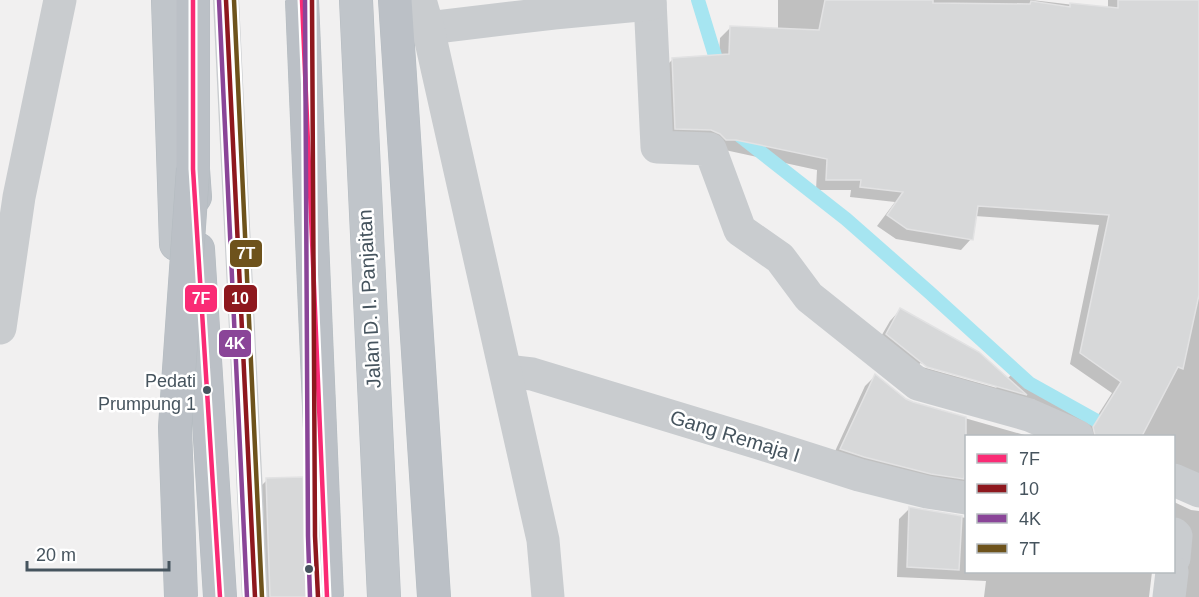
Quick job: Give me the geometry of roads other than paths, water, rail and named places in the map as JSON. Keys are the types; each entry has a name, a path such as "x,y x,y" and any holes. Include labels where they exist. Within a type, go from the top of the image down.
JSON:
{"highway":[{"path":"168,0 186,597"},
{"path":"181,597 176,427 193,169 194,0"},
{"path":"302,0 327,597"},
{"name":"Jalan D. I. Panjaitan","path":"356,0 384,597"},
{"path":"395,0 434,597"},
{"path":"193,169 220,597"},
{"path":"315,311 342,597"}],"street":[{"path":"0,328 10,194 60,0"},
{"path":"548,597 543,540 424,14 554,13 650,2 657,147 710,148 740,230 780,258 809,297 918,384 1029,415 1075,435"},
{"name":"Gang Remaja I","path":"506,370 532,374 859,475 927,492 965,498"},
{"path":"1175,481 1199,491"},
{"path":"1169,597 1172,573"}],"lane":[{"path":"226,0 255,597"},
{"path":"312,0 315,536 318,597"}],"waterway":[{"path":"698,0 720,72"},
{"path":"737,131 739,135 846,219 1029,383 1122,435"}],"place":[{"name":"Pedati Prumpung 1","path":"207,390"}]}
